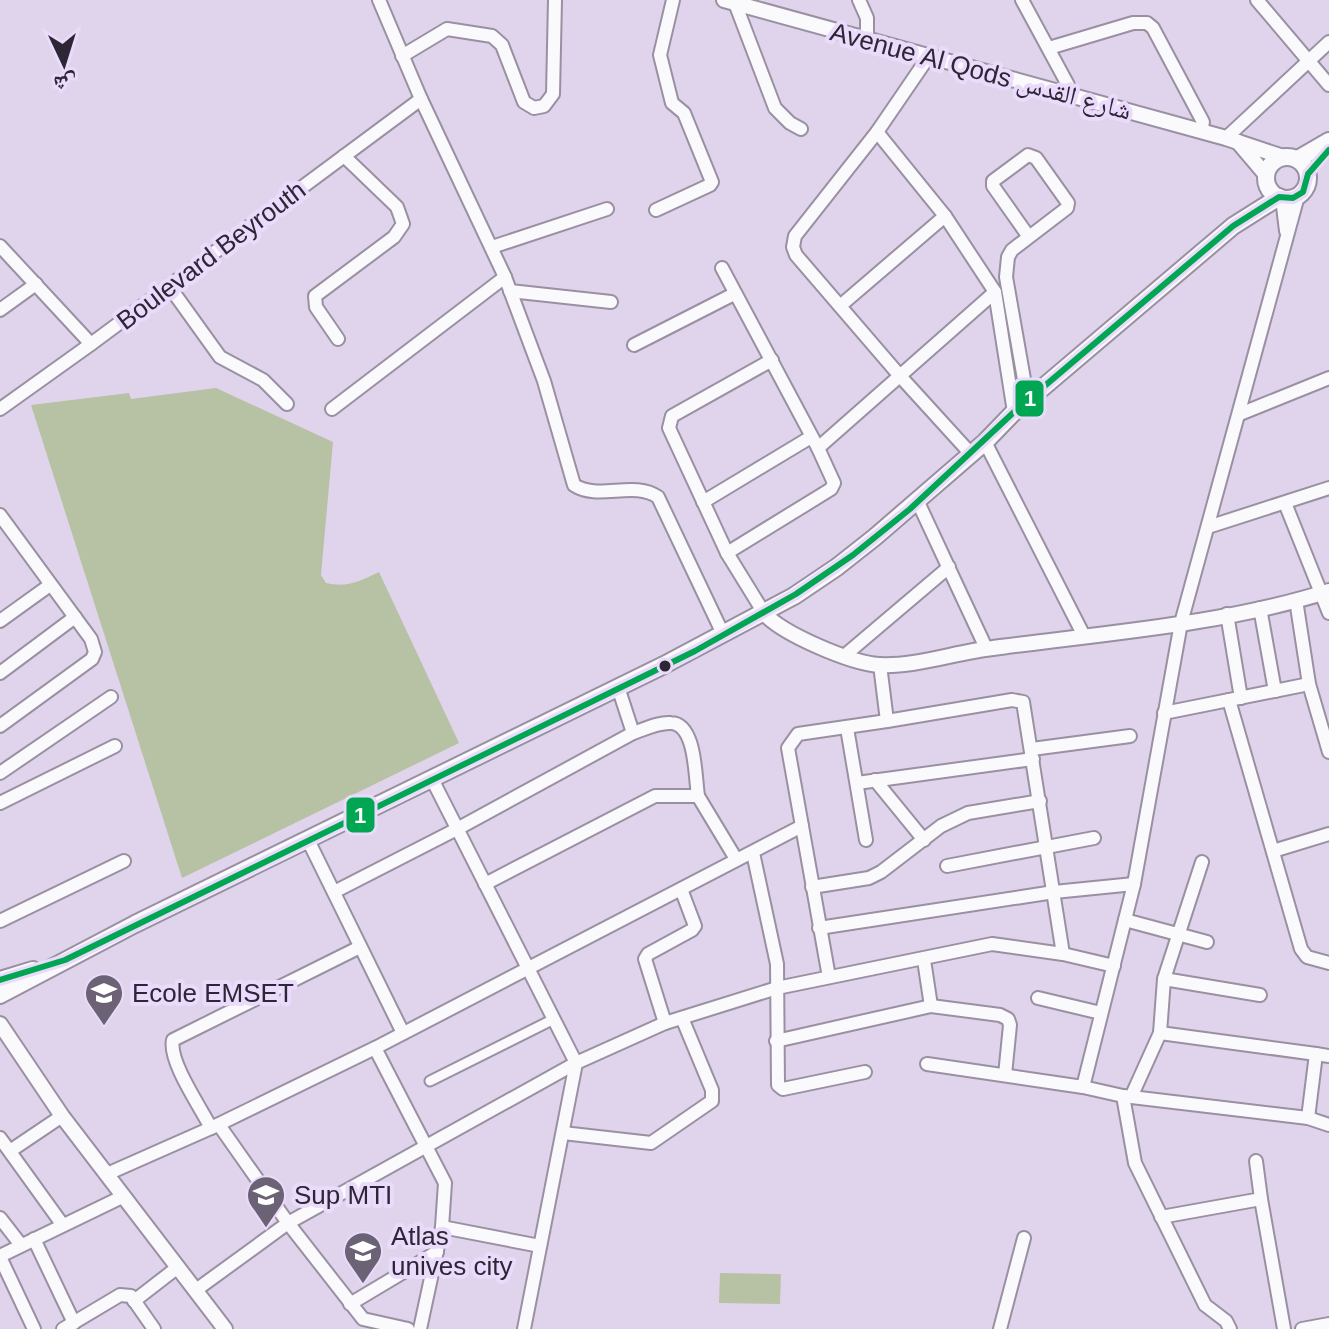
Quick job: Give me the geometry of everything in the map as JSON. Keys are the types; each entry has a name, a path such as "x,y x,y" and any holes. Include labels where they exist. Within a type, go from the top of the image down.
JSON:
{"main road":[{"path":"1233,226 1272,164 1329,141"},
{"path":"1308,174 1329,150"},
{"path":"0,995 723,634 764,613 837,567 1233,226 1307,187 1305,165 1290,158"},
{"path":"1266,178 1273,193 1286,197"},
{"path":"0,980 65,960"}],"street":[{"path":"379,0 421,99 505,277 544,381 574,485 585,491 645,491 658,497 723,634"},
{"path":"402,56 447,29 492,36 502,45 524,102 534,108 544,106 553,94 555,0"},
{"path":"656,210 712,182 684,113 672,103 660,55 673,0"},
{"path":"859,0 867,18 867,39"},
{"path":"1022,0 1068,85 1068,95"},
{"path":"1257,0 1329,85"},
{"path":"730,2 775,108 801,129"},
{"name":"Avenue Al Qods شارع القدس","path":"730,2 1290,158"},
{"path":"1049,48 1133,23 1147,23 1153,28 1203,122 1201,131"},
{"path":"1266,178 1232,140 1329,42"},
{"path":"929,56 877,132 793,241 796,255 971,454"},
{"name":"Boulevard Beyrouth","path":"0,409 421,99"},
{"path":"877,132 945,216 995,292 1021,407"},
{"path":"1021,407 1006,270 1012,250 1067,208 1068,203 1036,158 1028,155 996,176 993,186 1029,237"},
{"path":"338,339 316,307 315,296 394,237 403,224 397,207 344,156"},
{"path":"1083,1087 1134,884 1181,623 1286,238 1286,197"},
{"path":"492,247 607,209"},
{"path":"840,306 945,216"},
{"path":"0,246 91,344"},
{"path":"722,268 834,479 831,489 727,553"},
{"path":"332,409 505,277"},
{"path":"0,310 36,284"},
{"path":"169,286 220,357 263,380 287,404"},
{"path":"510,291 611,302"},
{"path":"703,502 815,442 900,376 995,292"},
{"path":"634,345 734,294"},
{"path":"772,360 672,416 669,428 727,553 764,613 787,631 844,656 880,665 1181,623 1326,592"},
{"path":"1240,414 1329,378"},
{"path":"985,442 1084,636"},
{"path":"1208,527 1329,488"},
{"path":"917,500 986,648"},
{"path":"1285,503 1326,592 1329,613"},
{"path":"0,515 93,643 94,656 0,726"},
{"path":"844,656 949,567"},
{"path":"0,621 50,585"},
{"path":"1296,600 1309,684 1329,752"},
{"path":"1260,608 1275,691"},
{"path":"1227,614 1235,699 1301,949 1307,957 1329,963"},
{"path":"0,673 75,617"},
{"path":"880,665 887,721"},
{"path":"1164,713 1309,684"},
{"path":"618,687 633,733"},
{"path":"0,773 111,697"},
{"path":"829,977 788,748 791,741 798,734 1020,700 1026,709 1063,954"},
{"path":"334,892 633,733 668,722 679,725 689,734 698,796 736,859"},
{"path":"847,728 866,840"},
{"path":"857,783 1130,736"},
{"path":"1,801 115,746"},
{"path":"432,779 576,1063 524,1329"},
{"path":"875,780 924,840"},
{"path":"485,884 655,796 698,796"},
{"path":"812,887 869,878 941,826 968,813 1040,801"},
{"path":"107,1174 215,1126 375,1048 802,826"},
{"path":"1273,851 1329,834"},
{"path":"947,866 1094,838"},
{"path":"308,840 403,1033"},
{"path":"753,853 777,964 778,1085 783,1089 865,1072"},
{"path":"0,921 124,861"},
{"path":"1202,862 1164,979 1160,1033 1127,1095 1135,1163 1205,1305 1226,1321 1230,1329"},
{"path":"819,928 1054,892 1134,884"},
{"path":"665,1023 645,959 648,954 695,926 681,889"},
{"path":"1125,920 1207,942"},
{"path":"196,1290 288,1223 426,1144 576,1063 665,1023 777,988 992,944 1063,954 1114,966"},
{"path":"360,947 173,1040 171,1045 174,1058 215,1126 362,1324 408,1329"},
{"path":"924,960 931,1006"},
{"path":"1164,979 1260,995"},
{"path":"1038,998 1101,1013"},
{"path":"776,1041 931,1006 1000,1015 1008,1019 1010,1025 1005,1075"},
{"path":"563,1133 651,1143 712,1101 712,1090 682,1018"},
{"path":"430,1081 554,1019"},
{"path":"0,1024 62,1116 225,1329"},
{"path":"1160,1033 1322,1055 1308,1118"},
{"path":"0,1042 25,1065"},
{"path":"375,1048 445,1183 442,1227 420,1329"},
{"path":"927,1064 1127,1095 1308,1118 1329,1126"},
{"path":"10,1151 62,1116"},
{"path":"0,1138 62,1224"},
{"path":"1256,1161 1284,1329"},
{"path":"34,1329 0,1256 124,1196"},
{"path":"1161,1217 1261,1199"},
{"path":"0,1218 28,1242 69,1326 120,1295 131,1296 154,1329"},
{"path":"442,1227 540,1246"},
{"path":"1000,1329 1024,1238"},
{"path":"350,1304 437,1252"},
{"path":"134,1301 178,1267"},
{"path":"1302,1329 1329,1324"}],"green space":[{"path":"216,388 333,442 321,575 326,583 340,585 379,572 459,743 182,878 31,405 129,393 131,399"},
{"path":"720,1273 781,1274 780,1304 719,1303"}],"transit line":[{"name":"1","path":"0,980 65,960 695,651 796,594 853,555 910,509 1014,412 1233,226 1279,197 1293,198 1303,192 1308,174 1329,150"}],"place":[{"name":"Ecole EMSET","path":"104,1027"},
{"name":"Sup MTI","path":"266,1229"},
{"name":"Atlas unives city","path":"363,1285"}]}
